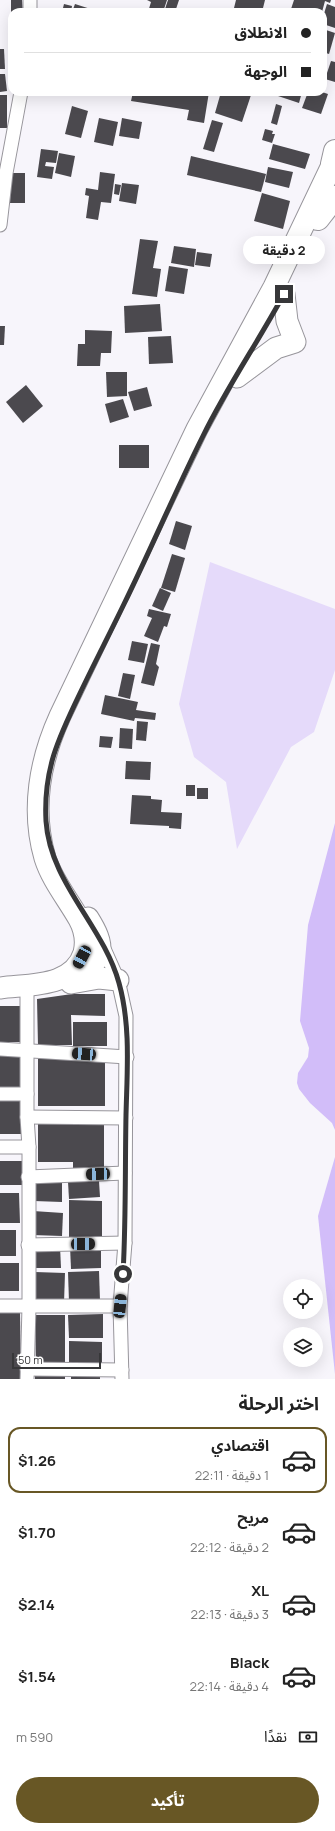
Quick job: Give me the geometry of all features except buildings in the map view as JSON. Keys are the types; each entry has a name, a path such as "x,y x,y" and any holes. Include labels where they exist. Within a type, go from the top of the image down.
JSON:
{"highway":[{"path":"318,218 335,197"}],"main road":[{"path":"70,983 94,964 100,953 93,933 58,870 50,846 46,805 52,759 61,732 204,434 284,294 318,218 334,164"},
{"path":"93,933 78,918 51,874 41,840 38,806 39,787 46,750 60,716 197,429 274,287 334,164"},
{"path":"237,377 276,348 295,342 287,321 284,294"},
{"path":"0,988 50,982 66,977 78,965 82,957 86,941 93,933"},
{"path":"0,991 27,994 49,991 70,983 99,978 118,980"}],"street":[{"path":"0,225 6,172 20,96"},
{"path":"27,994 28,1050 26,1118 29,1147 29,1307 27,1374 122,1375 120,1306 125,1243 126,1016 118,980 93,933"},
{"path":"0,1049 127,1057"},
{"path":"0,1094 27,1094"},
{"path":"26,1118 126,1118"},
{"path":"0,1147 29,1147"},
{"path":"28,1177 125,1173"},
{"path":"28,1245 125,1243"},
{"path":"0,1306 120,1306"}],"shaded area":[{"path":"210,562 335,609 335,670 314,732 291,747 237,849 226,782 194,757 179,704"},
{"path":"335,823 335,1130 332,1123 310,1103 299,1089 297,1083 298,1073 308,1057 309,1048 300,1021 308,925"},
{"path":"335,1157 335,1374 318,1216"}],"route":[{"path":"123,1274 125,1243 126,1016 118,980 107,953 98,934 58,870 53,858 47,833 46,820 49,774 52,759 61,732 204,434 284,294"}]}
